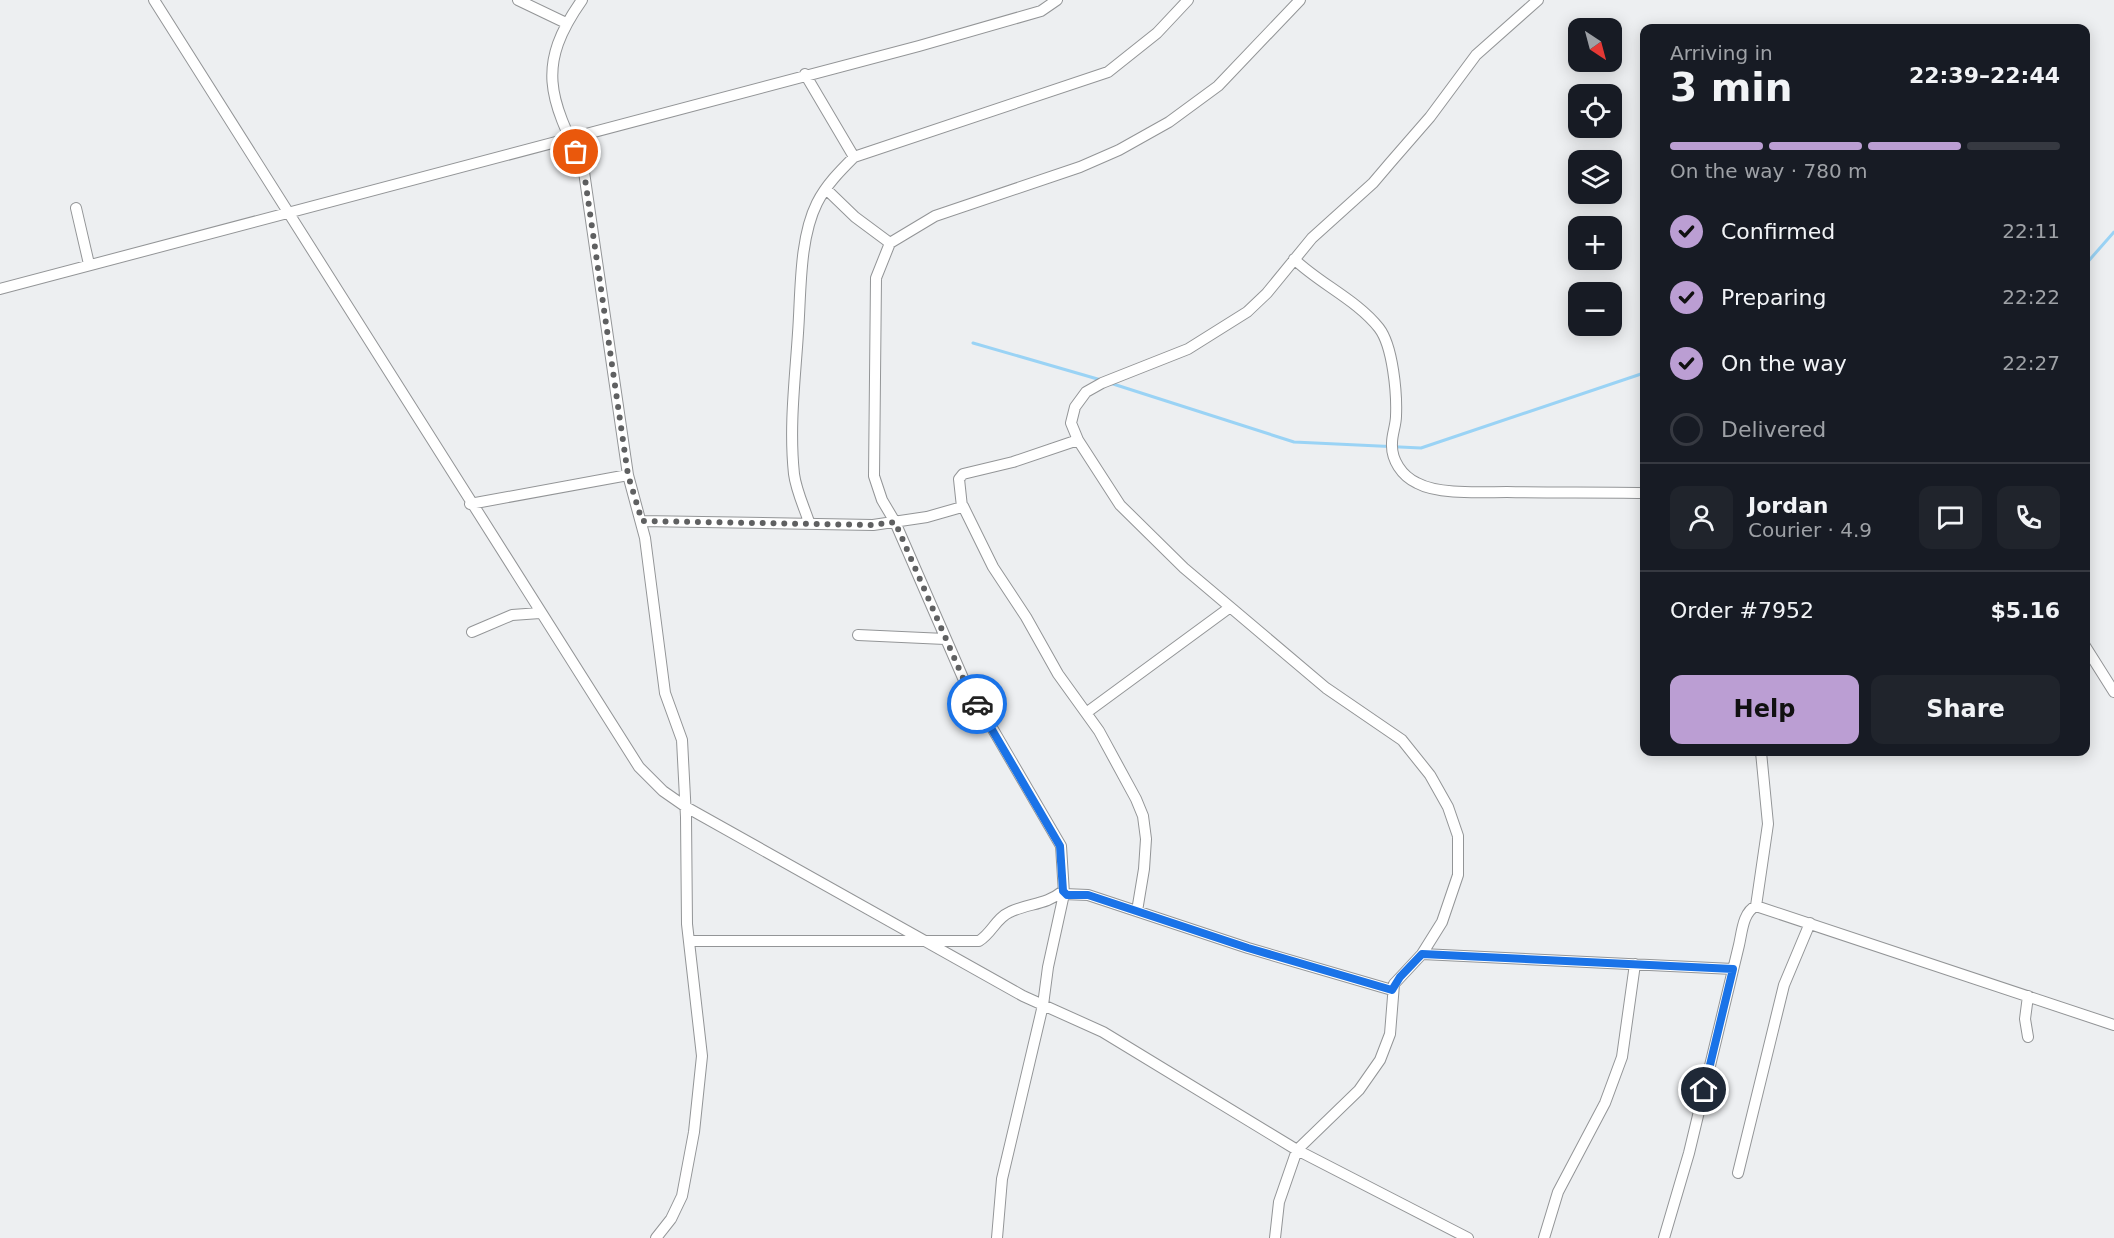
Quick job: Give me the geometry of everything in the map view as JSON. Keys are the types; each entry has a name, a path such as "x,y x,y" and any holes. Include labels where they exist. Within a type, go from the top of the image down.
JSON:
{"street":[{"path":"154,0 470,504 639,767 663,791 686,807 1043,1005 1102,1032 1297,1150 1468,1238"},
{"path":"518,0 566,23"},
{"path":"582,0 566,23 554,53 550,76 553,96 570,140 583,165 628,475 642,521 656,606 665,693 682,740 686,807 687,924 702,1056 694,1132 682,1196 671,1219 656,1238"},
{"path":"0,289 570,140 1041,11 1057,0"},
{"path":"809,522 794,477 791,440 793,372 808,235 816,204 826,189 854,157 1108,72 1157,33 1188,0"},
{"path":"997,1238 1002,1179 1043,1005 1063,892 1060,846 978,706 945,639 895,522 875,484 876,278 890,243 935,216 1080,167 1119,150 1169,122 1218,86 1300,0"},
{"path":"1275,1238 1279,1202 1297,1150 1359,1090 1380,1060 1390,1034 1392,990 1400,977 1422,954 1442,922 1458,875 1458,836 1448,807 1430,775 1402,740 1326,688 1229,608 1120,505 1078,440 1071,423 1076,407 1086,392 1188,349 1217,333 1247,312 1312,238 1373,183 1430,117 1476,55 1538,0"},
{"path":"805,74 854,157"},
{"path":"826,189 855,217 890,243"},
{"path":"76,208 89,264"},
{"path":"1294,260 1310,275 1363,312 1380,329 1394,378 1396,417 1392,445 1394,460 1406,476 1418,484 1448,490 1640,494"},
{"path":"1078,440 1013,462 963,474 959,479 963,506 993,567 1026,617 1058,674 1099,731 1143,816 1144,869 1137,911"},
{"path":"470,504 628,475"},
{"path":"642,521 809,522 873,525 963,506"},
{"path":"1086,713 1229,608"},
{"path":"472,632 512,615 540,613"},
{"path":"858,635 945,639"},
{"path":"2090,654 2114,692"},
{"path":"1664,1238 1689,1153 1747,913 1756,906 1768,824 1761,756"},
{"path":"689,941 979,940 989,935 997,922 1009,912 1051,901 1063,892 1088,895 1271,955 1392,990"},
{"path":"1756,906 2114,1024"},
{"path":"1738,1173 1784,985 1810,923"},
{"path":"1422,954 1733,969"},
{"path":"1544,1238 1558,1192 1605,1103 1622,1057 1635,964"},
{"path":"2028,996 2025,1019 2028,1037"}],"waterway":[{"path":"2090,259 2114,232"},
{"path":"973,343 1101,380"},
{"path":"1110,383 1294,442 1421,448 1640,374"}],"way so far":[{"path":"576,152 583,165 601,304 628,475 642,521 809,522 873,525 895,522 911,565 977,704"}],"route":[{"path":"977,704 1060,846 1064,894 1088,895 1248,948 1392,990 1394,984 1422,954 1733,969 1704,1090"}]}
